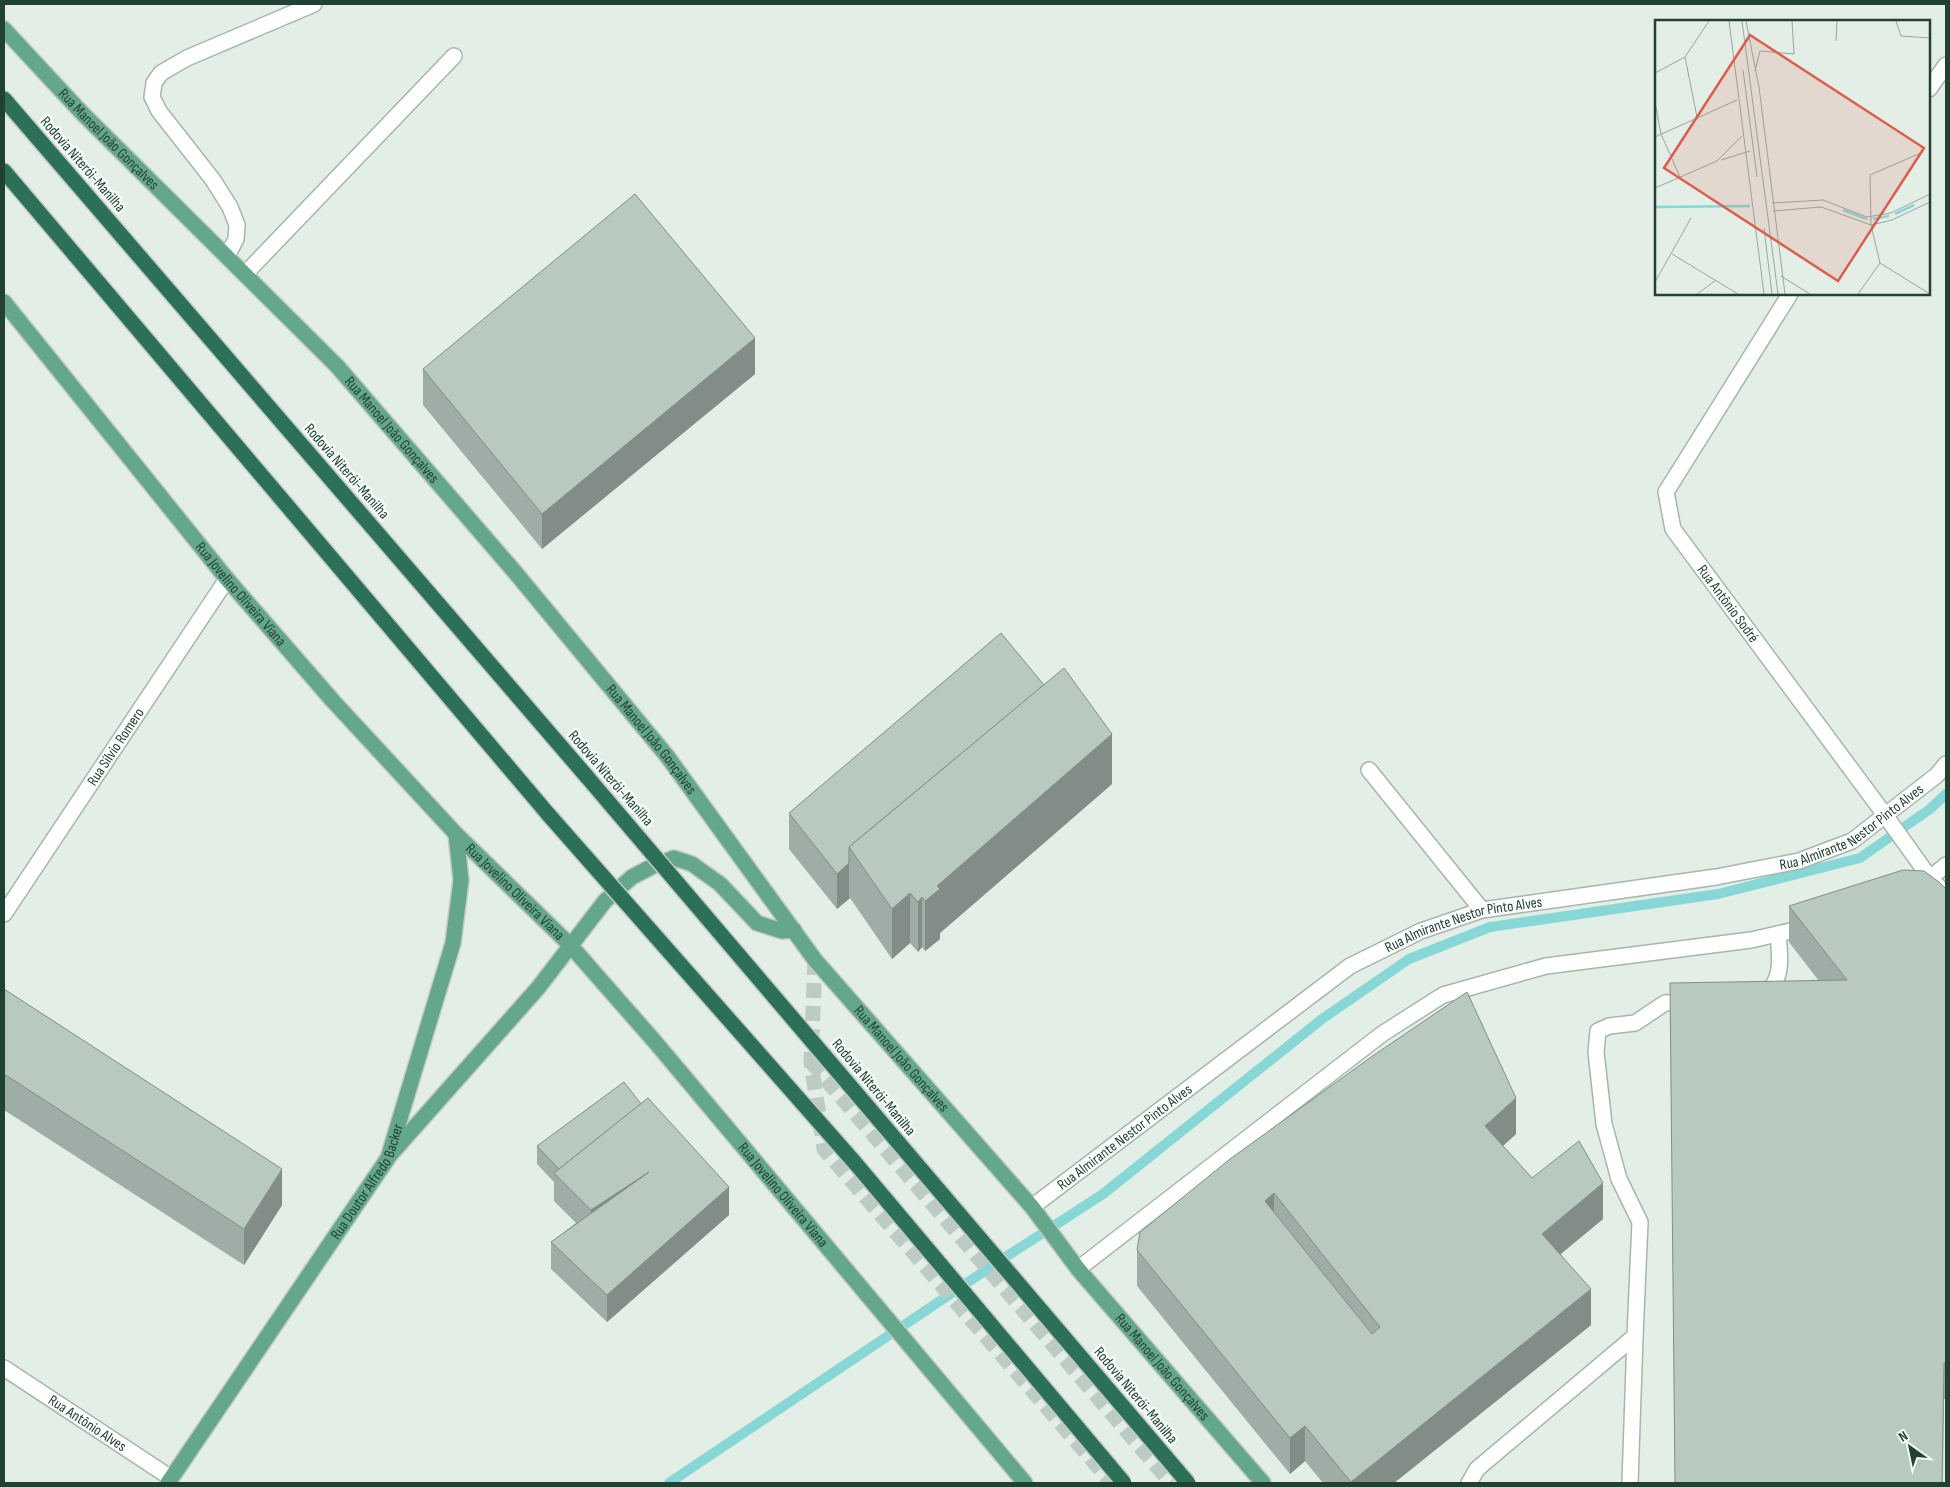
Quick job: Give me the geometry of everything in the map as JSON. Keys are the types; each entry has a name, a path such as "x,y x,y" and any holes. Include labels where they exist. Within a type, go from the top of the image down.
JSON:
{"highway":[{"name":"Rodovia Niterói-Manilha","path":"4,99 588,778 1188,1483"},
{"path":"4,171 548,814 856,1164 1124,1483"}],"main road":[{"name":"Rua Manoel João Gonçalves","path":"4,29 82,113 336,366 520,579 667,756 815,960 1032,1207 1078,1269 1263,1483"},
{"name":"Rua Jovelino Oliveira Viana","path":"4,302 227,579 333,701 456,834 570,945 656,1043 913,1352 1025,1483"},
{"name":"Rua Doutor Alfredo Backer","path":"169,1481 388,1158 452,943 461,880 456,834"},
{"path":"388,1158 538,988 605,901 632,877 674,858 692,864 720,884 757,923 782,931 794,930"}],"street":[{"path":"227,256 236,239 236,226 230,207 213,180 159,111 152,97 154,83 161,73 187,58 314,4"},
{"path":"245,274 454,56"},
{"path":"1930,88 1946,65"},
{"name":"Rua Antônio Sodré","path":"1789,295 1666,492 1673,529 1930,878 1946,894"},
{"name":"Rua Sílvio Romero","path":"4,914 227,579"},
{"name":"Rua Almirante Nestor Pinto Alves","path":"1032,1207 1350,966 1421,931 1482,910 1716,877 1799,861 1852,841 1887,818 1937,775 1946,764"},
{"path":"1370,770 1482,910"},
{"path":"1899,896 1930,878 1946,865"},
{"path":"1078,1269 1382,1034 1443,995 1546,966 1751,940 1820,924"},
{"path":"1750,1001 1758,1001 1772,990 1778,979 1780,964 1778,934"},
{"path":"1630,1483 1640,1222 1619,1180 1604,1124 1596,1052 1598,1031 1608,1026 1635,1023 1665,1003 1704,1002"},
{"path":"1469,1483 1477,1469 1635,1336"},
{"name":"Rua Antônio Alves","path":"4,1368 169,1481"}],"building":[{"path":"635,194 755,338 542,514 423,369"},
{"path":"1001,633 1044,685 849,847 849,863 837,874 789,813"},
{"path":"1064,668 1112,734 937,886 940,889 925,901 922,897 918,902 910,893 892,909 849,847"},
{"path":"1903,870 1924,871 1946,889 1946,1363 1944,1363 1942,1483 1675,1483 1670,983 1847,980 1789,906"},
{"path":"4,989 282,1169 244,1229 4,1074"},
{"path":"1467,992 1516,1098 1485,1126 1532,1178 1579,1141 1603,1183 1542,1234 1591,1289 1351,1482 1305,1426 1290,1438 1137,1250 1140,1232 1230,1159 1374,1055","holes":["1274,1193 1380,1327 1372,1334 1265,1201"]},
{"path":"624,1082 641,1104 559,1169 537,1146"},
{"path":"648,1098 729,1187 607,1295 551,1242 649,1172 591,1210 554,1173"}],"waterway":[{"path":"669,1483 998,1262 1103,1194 1322,1019 1409,959 1490,927 1718,894 1860,858 1930,809 1946,794"}],"tunnel":[{"path":"815,960 811,1062 824,1149 1112,1483"},
{"path":"811,1062 1171,1483"}]}
